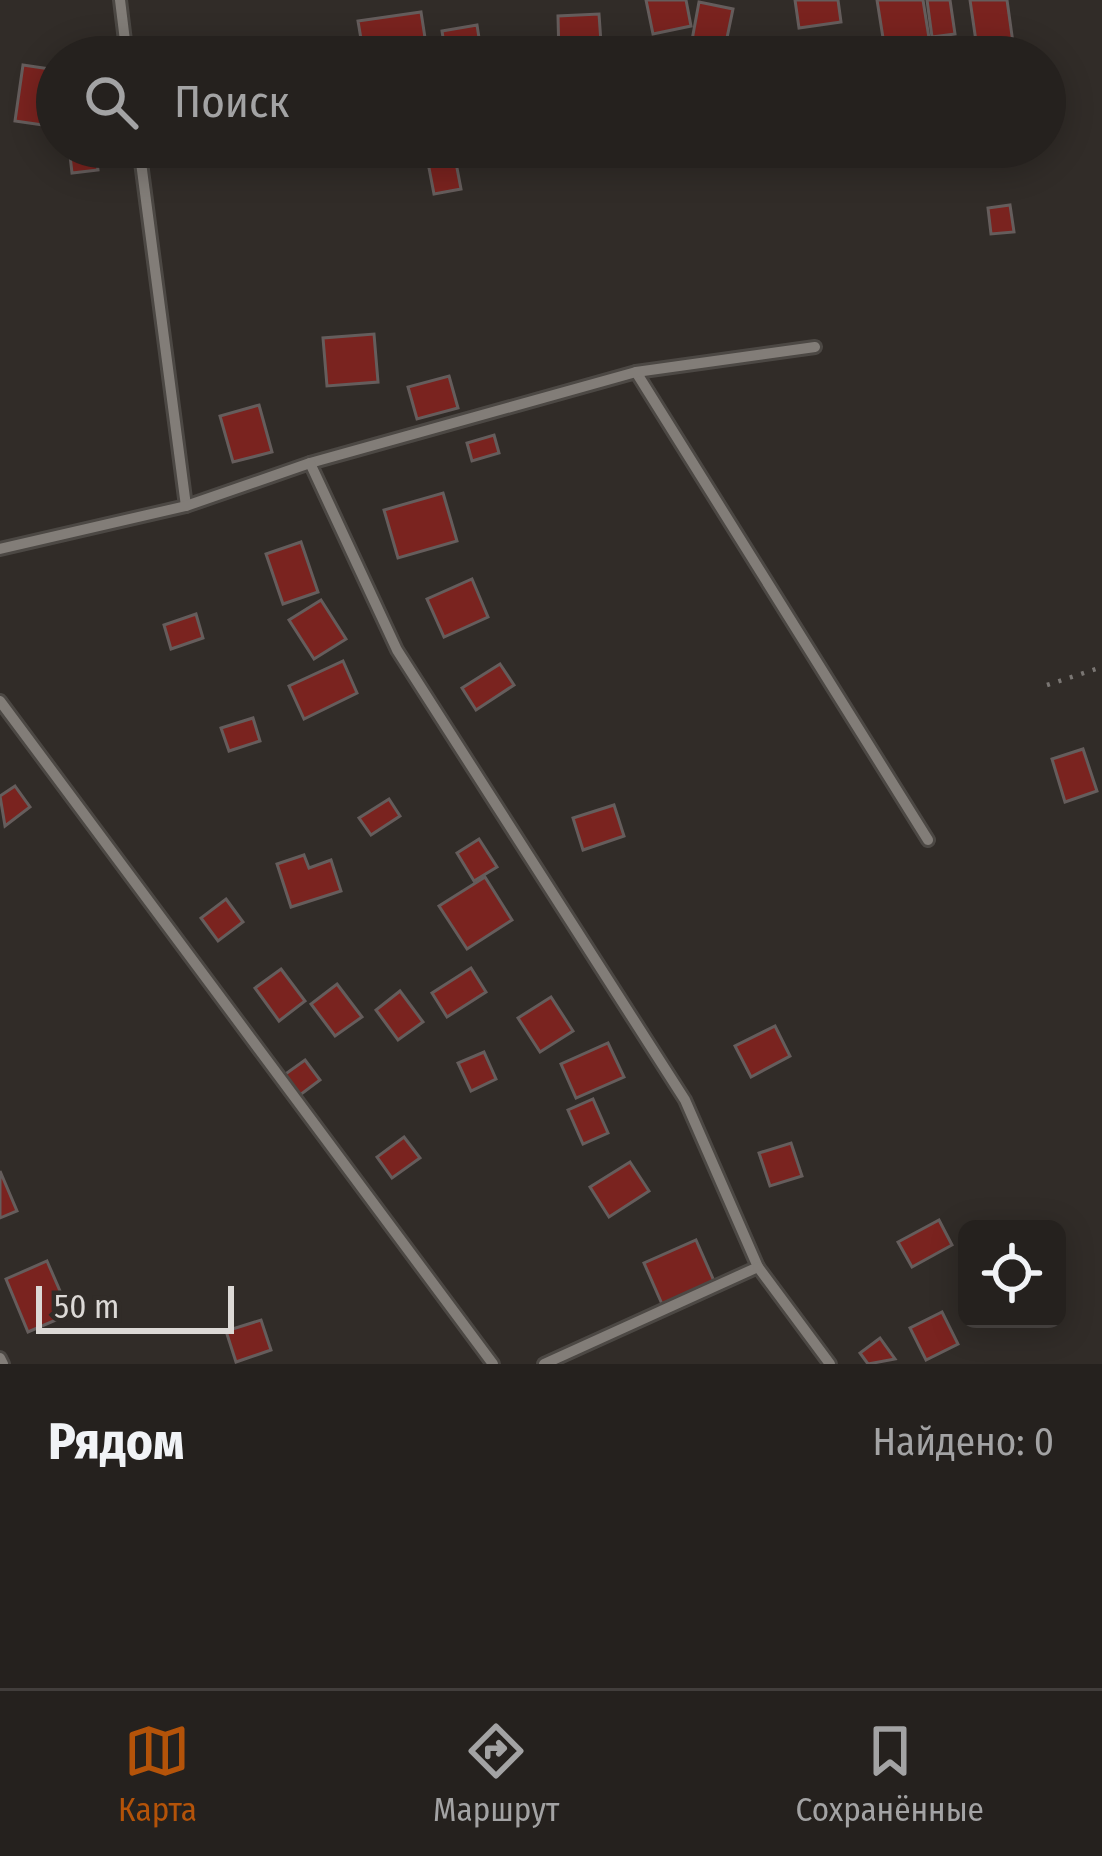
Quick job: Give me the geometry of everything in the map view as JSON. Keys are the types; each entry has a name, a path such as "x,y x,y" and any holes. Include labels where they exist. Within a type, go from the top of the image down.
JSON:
{"lane":[{"path":"120,0 124,36"},
{"path":"142,168 186,506"},
{"path":"0,549 186,506 310,463 636,372 814,347"},
{"path":"636,372 928,840"},
{"path":"310,463 397,650 685,1100 758,1267 830,1364"},
{"path":"0,701 493,1364"},
{"path":"544,1364 758,1267"}],"path":[{"path":"1047,685 1102,668"}],"building":[{"path":"646,0 686,0 691,26 653,34"},
{"path":"795,0 838,0 841,22 799,28"},
{"path":"877,0 923,0 929,36 883,36"},
{"path":"927,0 950,0 955,34 932,36"},
{"path":"970,0 1007,0 1012,36 975,36"},
{"path":"699,2 733,9 727,36 693,36"},
{"path":"421,12 425,36 360,36 358,21"},
{"path":"599,14 601,36 558,36 558,16"},
{"path":"477,25 479,36 443,36 442,31"},
{"path":"23,65 36,67 36,124 15,121"},
{"path":"71,168 98,168 98,170 72,173"},
{"path":"429,168 457,168 461,189 434,194"},
{"path":"1010,205 1014,232 991,234 988,208"},
{"path":"374,334 378,382 327,386 323,338"},
{"path":"449,376 458,408 417,419 408,387"},
{"path":"259,405 272,452 233,462 220,416"},
{"path":"494,435 499,453 472,461 467,443"},
{"path":"443,493 457,541 398,558 384,510"},
{"path":"301,542 318,592 283,604 266,554"},
{"path":"472,579 488,617 444,637 427,599"},
{"path":"321,600 346,639 314,659 289,620"},
{"path":"196,614 203,638 171,649 164,625"},
{"path":"343,661 357,693 304,719 289,686"},
{"path":"500,664 514,685 476,710 462,688"},
{"path":"253,718 260,741 229,751 221,728"},
{"path":"1083,749 1097,791 1065,802 1052,759"},
{"path":"15,786 30,807 5,826 0,796"},
{"path":"389,799 400,816 371,835 359,818"},
{"path":"614,805 624,836 583,850 573,818"},
{"path":"479,839 497,867 474,881 457,853"},
{"path":"304,855 309,868 331,860 341,891 291,907 277,864"},
{"path":"485,877 512,920 467,949 439,906"},
{"path":"226,899 243,922 218,941 201,918"},
{"path":"471,968 486,992 447,1017 432,993"},
{"path":"281,969 305,1001 279,1021 255,988"},
{"path":"337,984 362,1017 335,1036 311,1004"},
{"path":"400,991 423,1022 398,1040 376,1010"},
{"path":"551,997 573,1031 540,1052 518,1018"},
{"path":"775,1026 790,1056 751,1077 735,1046"},
{"path":"608,1043 624,1077 576,1098 561,1064"},
{"path":"484,1052 496,1079 471,1091 458,1063"},
{"path":"305,1060 320,1080 292,1101 277,1080"},
{"path":"593,1099 608,1133 583,1144 568,1110"},
{"path":"404,1137 420,1158 392,1178 377,1157"},
{"path":"791,1143 802,1176 770,1186 759,1153"},
{"path":"630,1162 649,1191 609,1217 590,1187"},
{"path":"0,1171 17,1211 0,1218"},
{"path":"939,1220 952,1245 912,1267 898,1242"},
{"path":"696,1240 714,1281 662,1304 644,1263"},
{"path":"47,1261 70,1314 28,1332 6,1279"},
{"path":"942,1312 958,1344 926,1360 910,1328"},
{"path":"261,1320 271,1350 236,1362 226,1331"},
{"path":"880,1338 895,1359 868,1364 860,1353"}]}
